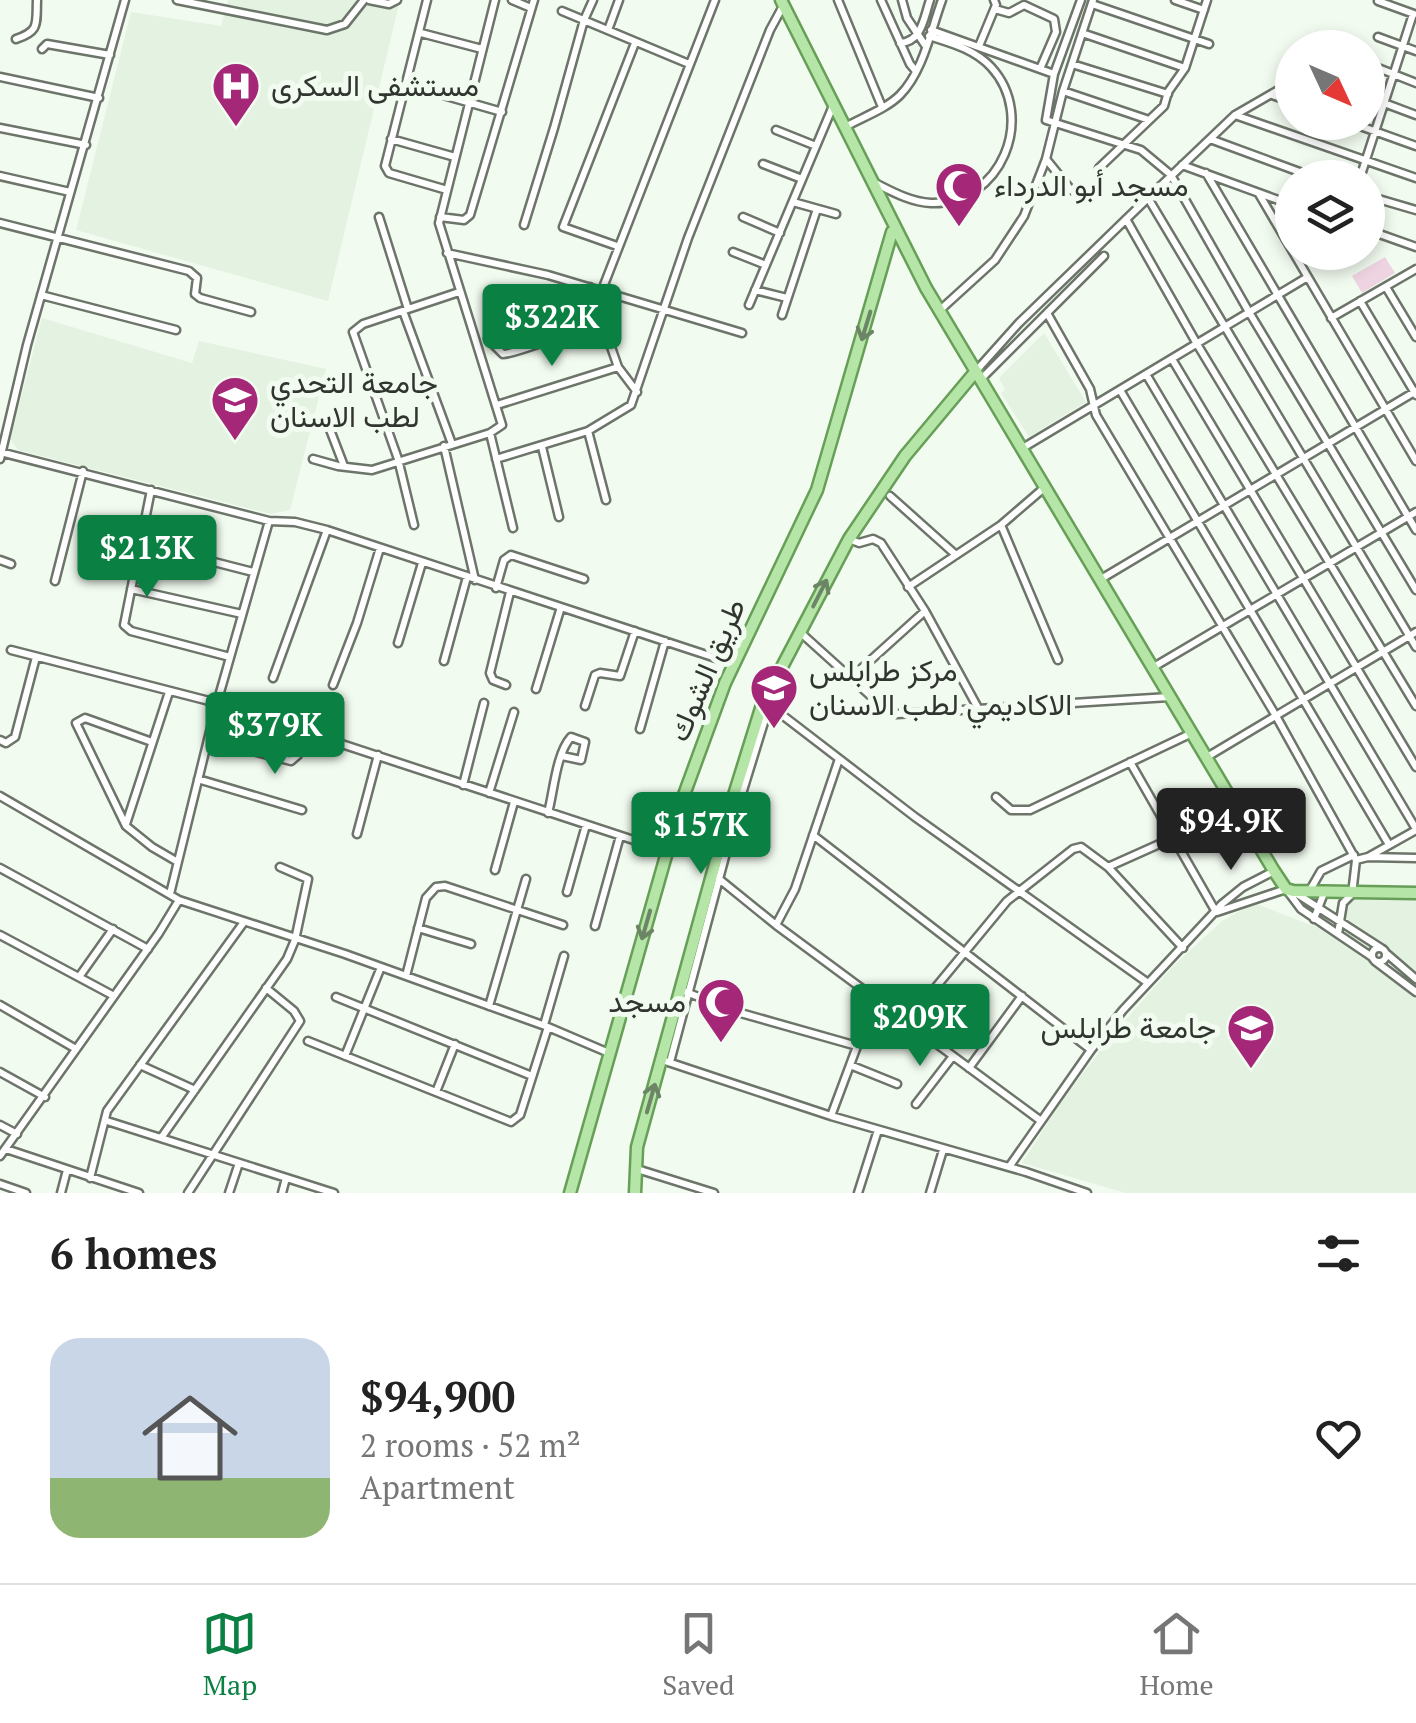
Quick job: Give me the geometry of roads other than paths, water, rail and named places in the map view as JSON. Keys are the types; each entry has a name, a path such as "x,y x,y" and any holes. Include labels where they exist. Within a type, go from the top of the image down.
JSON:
{"main road":[{"path":"782,2 893,231"},
{"path":"863,166 868,186 926,288 1274,871 1290,890 1416,893"},
{"name":"طريق الشوك","path":"570,1193 690,775 734,664 812,502 827,436 893,231"},
{"path":"635,1193 635,1156 666,1061 767,702 800,631 850,540 905,456 978,375"}],"street":[{"path":"16,39 32,34 36,27 37,0"},
{"path":"125,0 41,295 1,454 82,471 269,521 327,530 734,664"},
{"path":"178,0 327,30 345,24 367,0 389,4 397,0"},
{"path":"428,0 384,166 387,171 447,190"},
{"path":"312,459 369,470 502,426 459,292 440,216 495,0"},
{"path":"440,216 468,218 533,4 512,0"},
{"path":"524,225 592,0"},
{"path":"608,30 619,0"},
{"path":"602,290 715,0"},
{"path":"838,0 882,107"},
{"path":"882,0 900,44 916,70"},
{"path":"902,0 917,36 925,45"},
{"path":"900,44 912,42 917,36 930,0"},
{"path":"844,128 905,90 942,0"},
{"path":"1082,0 1054,74 1045,115 1048,122 1141,150 1171,176 1416,590"},
{"path":"1175,0 1204,10"},
{"path":"1098,168 1163,108 1185,68 1208,0"},
{"path":"496,459 542,447 625,412 637,392 662,308 782,2"},
{"path":"979,46 994,4 1009,13 1025,2 1052,16 1057,25 1040,68"},
{"path":"940,310 988,267 1008,244 1024,216 1046,159 1053,124 1092,2 1209,44"},
{"path":"1378,2 1414,14 1385,100"},
{"path":"562,11 689,64"},
{"path":"420,33 482,50"},
{"path":"930,33 979,46 1054,74"},
{"path":"872,182 916,201 943,202 980,188 1005,156 1012,120 1000,78 976,54 930,33"},
{"path":"1082,33 1185,68"},
{"path":"1385,40 1416,51"},
{"path":"42,49 47,44 57,44 110,55"},
{"path":"617,246 562,227 635,44"},
{"path":"1072,64 1168,94"},
{"path":"1385,71 1416,83"},
{"path":"0,76 99,98"},
{"path":"406,84 502,112"},
{"path":"1063,91 1149,120"},
{"path":"978,375 1019,323 1182,165 1236,115 1275,93"},
{"path":"1385,103 1416,114"},
{"path":"749,304 833,106"},
{"path":"1236,115 1363,160"},
{"path":"0,128 86,145"},
{"path":"776,130 816,146"},
{"path":"1385,135 1416,146"},
{"path":"391,139 455,157"},
{"path":"1210,139 1275,163"},
{"path":"1046,159 1072,190"},
{"path":"763,164 802,179"},
{"path":"1182,165 1275,199"},
{"path":"1385,167 1416,178"},
{"path":"1206,173 1355,427 1412,515 1416,530"},
{"path":"0,176 70,192"},
{"path":"1259,194 1416,462"},
{"path":"1148,198 1356,548 1413,634 1416,647"},
{"path":"1385,201 1416,210"},
{"path":"793,202 836,214"},
{"path":"782,315 817,208"},
{"path":"379,217 448,445 471,579 444,661"},
{"path":"744,218 780,232"},
{"path":"1126,219 1416,706"},
{"path":"0,223 189,271 197,278 195,294 200,298 251,312"},
{"path":"1385,236 1416,246"},
{"path":"733,252 766,265"},
{"path":"448,253 589,286 742,333"},
{"path":"978,375 1104,256"},
{"path":"1330,318 1415,272"},
{"path":"1022,449 1306,278"},
{"path":"589,286 618,367 637,392"},
{"path":"1386,286 1416,338"},
{"path":"755,290 787,298"},
{"path":"414,525 398,459 353,332 360,325 459,292"},
{"path":"41,295 176,330"},
{"path":"1100,580 1415,393 1360,301"},
{"path":"1046,314 1090,389 1096,414 1355,857 1352,894 1344,903 1338,934"},
{"path":"488,339 503,354 515,354 537,342 601,321"},
{"path":"1172,358 1416,768"},
{"path":"497,405 618,367"},
{"path":"1146,374 1416,829 1368,857"},
{"path":"1120,390 1388,843"},
{"path":"329,427 344,466"},
{"path":"588,430 606,500"},
{"path":"490,433 513,528"},
{"path":"542,447 560,517"},
{"path":"54,581 82,471"},
{"path":"908,587 1001,525 1044,488"},
{"path":"151,490 124,621 128,628 230,656"},
{"path":"890,496 956,556"},
{"path":"1152,668 1412,515"},
{"path":"170,894 217,703 269,521"},
{"path":"1001,525 1058,660"},
{"path":"273,678 327,530"},
{"path":"850,540 879,541 925,611 978,708"},
{"path":"140,542 252,572"},
{"path":"332,685 357,623 380,548"},
{"path":"496,588 504,560 510,554 584,579"},
{"path":"0,560 11,564"},
{"path":"398,644 422,563"},
{"path":"131,589 242,614"},
{"path":"506,685 493,680 490,673 510,592"},
{"path":"536,689 561,607"},
{"path":"851,678 925,611"},
{"path":"586,706 594,675 620,676 635,631"},
{"path":"800,631 892,713 1168,696"},
{"path":"1206,758 1413,634"},
{"path":"640,729 664,641"},
{"path":"11,650 217,703 667,851"},
{"path":"0,740 6,743 15,737 36,657"},
{"path":"126,826 169,692"},
{"path":"463,785 484,702"},
{"path":"767,702 839,759 1148,982"},
{"path":"489,794 514,712"},
{"path":"152,742 85,718 76,722 126,826 176,860"},
{"path":"208,738 291,761 298,755 304,731"},
{"path":"996,796 1011,810 1030,810 1192,733"},
{"path":"357,834 378,755"},
{"path":"548,813 562,756"},
{"path":"776,925 795,890 839,759"},
{"path":"1130,762 1216,912"},
{"path":"198,779 302,810"},
{"path":"0,796 179,900 381,966 546,1026 610,1054"},
{"path":"495,870 514,802"},
{"path":"567,892 586,826"},
{"path":"813,835 1091,1050"},
{"path":"595,926 620,836"},
{"path":"1108,867 1174,837"},
{"path":"906,1022 1018,890 1073,849 1082,847 1108,867 1182,948"},
{"path":"1310,892 1320,872 1355,857 1416,858"},
{"path":"161,1138 287,959 296,940 308,879 280,866"},
{"path":"0,868 148,948"},
{"path":"1009,1167 1091,1050 1148,982 1243,886 1274,871"},
{"path":"716,876 776,925 1041,1121"},
{"path":"489,1006 526,879"},
{"path":"406,976 428,893 436,886 563,925"},
{"path":"1216,912 1290,890 1384,951 1416,978"},
{"path":"1290,890 1301,909 1416,992"},
{"path":"1314,919 1324,892"},
{"path":"0,1156 179,900"},
{"path":"90,1178 107,1111 244,922"},
{"path":"418,928 471,944"},
{"path":"79,977 113,929"},
{"path":"0,935 114,996"},
{"path":"1374,959 1384,960 1384,951"},
{"path":"308,1041 514,1121 520,1115 532,1076 564,956"},
{"path":"345,1056 381,966"},
{"path":"188,1193 300,1021 266,988"},
{"path":"685,992 737,1012 856,1046"},
{"path":"336,996 532,1076"},
{"path":"969,1068 1022,996"},
{"path":"831,1116 875,998"},
{"path":"0,1006 76,1049"},
{"path":"436,1092 455,1044"},
{"path":"916,1104 952,1056"},
{"path":"666,1061 831,1116 1088,1193"},
{"path":"140,1065 195,1090"},
{"path":"850,1066 897,1084"},
{"path":"0,1072 44,1097"},
{"path":"106,1120 334,1193"},
{"path":"0,1124 17,1134"},
{"path":"858,1193 878,1130"},
{"path":"6,1148 139,1193"},
{"path":"930,1193 942,1150"},
{"path":"230,1193 238,1163"},
{"path":"637,1169 714,1193"},
{"path":"61,1193 67,1170"},
{"path":"282,1193 286,1178"},
{"path":"0,1184 26,1193"}],"place":[{"name":"مستشفى السكرى","path":"236,128"},
{"name":"مسجد أبو الدرداء","path":"959,228"},
{"name":"جامعة التحدي لطب الاسنان","path":"235,442"},
{"name":"مركز طرابلس الاكاديمي لطب الاسنان","path":"774,730"},
{"name":"مسجد","path":"721,1044"},
{"name":"جامعة طرابلس","path":"1251,1070"}]}
